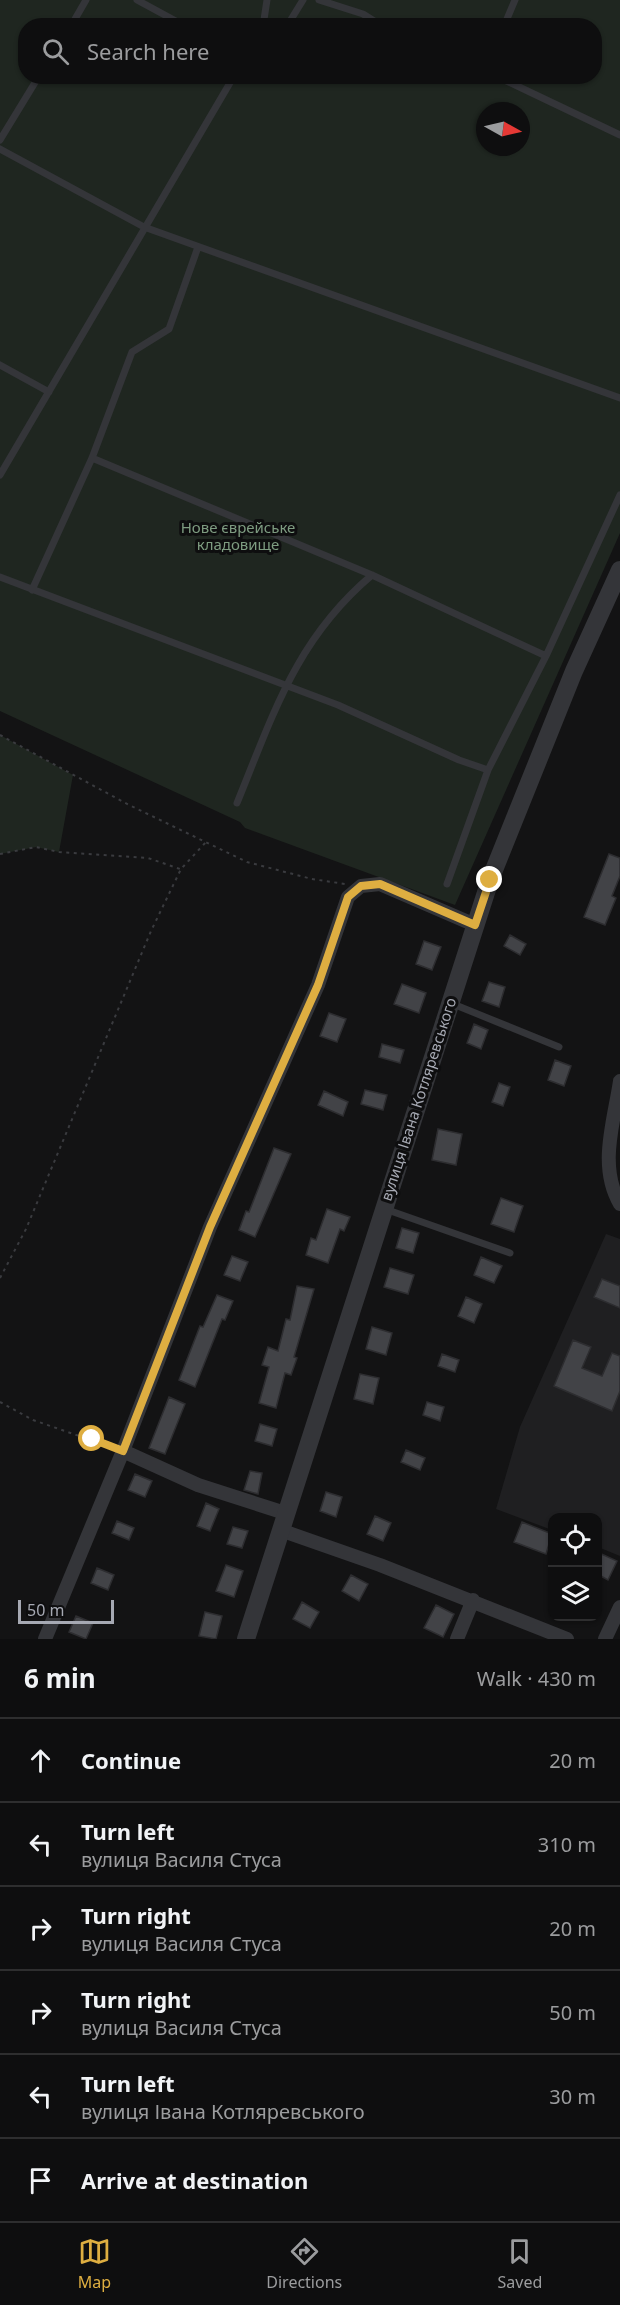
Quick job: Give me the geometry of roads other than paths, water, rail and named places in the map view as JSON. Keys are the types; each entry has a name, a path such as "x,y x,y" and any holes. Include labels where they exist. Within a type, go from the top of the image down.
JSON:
{"street":[{"name":"вулиця Івана Котляревського","path":"246,1639 382,1208 475,925 574,671 620,570"},
{"path":"45,1639 123,1451 210,1227 318,985 348,897 361,886 380,884 475,925"},
{"path":"620,1081 608,1161 611,1188 620,1204"},
{"path":"123,1451 282,1522 567,1639"},
{"path":"457,1639 473,1600"},
{"path":"604,1639 620,1606"}],"lane":[{"path":"76,18 86,0"},
{"path":"137,0 170,18"},
{"path":"264,18 267,0"},
{"path":"292,18 303,0"},
{"path":"319,0 369,18"},
{"path":"507,18 514,0"},
{"path":"0,140 34,84"},
{"path":"0,475 229,84"},
{"path":"513,84 620,135"},
{"path":"0,149 144,227 620,398"},
{"path":"32,590 92,458 132,352 168,329 198,246"},
{"path":"0,365 49,392"},
{"path":"92,458 372,575 546,656"},
{"path":"447,884 488,770 546,656 620,495"},
{"path":"237,803 285,685 307,645 355,589 372,575"},
{"path":"0,578 338,705 459,760 488,770"},
{"path":"449,1003 559,1047"},
{"path":"382,1208 510,1252"}],"park label":[{"name":"Нове єврейське кладовище","path":"238,536"}]}
